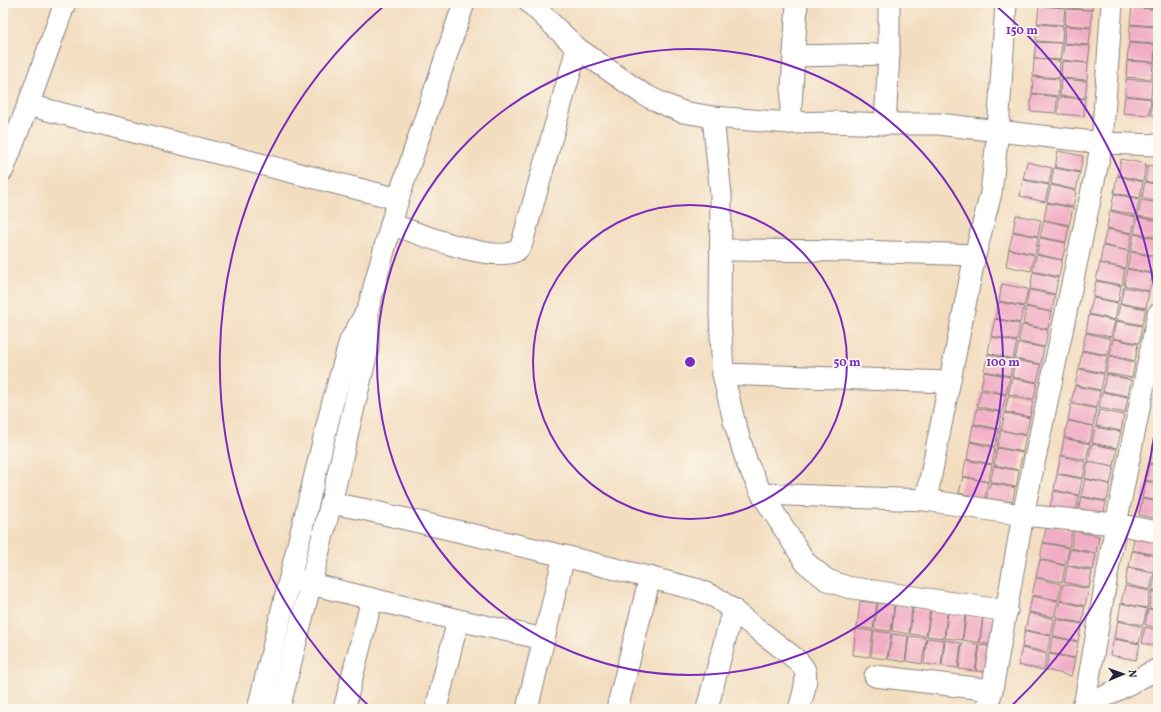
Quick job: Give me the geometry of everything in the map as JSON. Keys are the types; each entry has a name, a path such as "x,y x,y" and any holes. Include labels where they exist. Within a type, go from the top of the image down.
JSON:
{"street":[{"path":"3,170 65,3"},
{"path":"258,709 332,405 350,341 368,309 398,199 464,3"},
{"path":"530,3 577,48 643,94 683,112 713,117 790,123 832,122 938,124 1102,143 1158,145"},
{"path":"790,123 797,3"},
{"path":"884,124 889,54 889,3"},
{"path":"926,500 975,255 991,193 998,131 1006,3"},
{"path":"875,676 989,700 1007,612 1023,515 1102,143 1112,3"},
{"path":"391,224 458,248 503,254 509,254 518,250 522,243 577,48"},
{"path":"794,56 889,54"},
{"path":"28,105 398,199"},
{"path":"713,117 720,195 720,315 723,374 734,421 747,463 762,494 806,563 827,580 847,587 1007,612"},
{"path":"721,250 860,251 975,255"},
{"path":"280,709 332,503 368,348 368,309"},
{"path":"1084,708 1116,524 1158,314"},
{"path":"723,374 949,382"},
{"path":"762,494 926,500 1023,515 1116,524 1158,532"},
{"path":"332,503 564,556 699,590 717,598 733,609 791,655 805,670 804,692 799,709"},
{"path":"527,709 564,556"},
{"path":"290,576 311,584 458,620 544,639"},
{"path":"617,709 650,577"},
{"path":"344,709 372,599"},
{"path":"706,709 733,609"},
{"path":"436,709 458,620"},
{"path":"274,645 294,651"},
{"path":"1084,708 1158,669"}],"building":[{"path":"1039,3 1065,3 1065,7 1039,5"},
{"path":"1067,3 1093,3 1092,10 1067,8"},
{"path":"1132,3 1158,3 1158,9 1132,7"},
{"path":"1039,6 1065,8 1063,25 1037,23"},
{"path":"1132,7 1158,10 1156,26 1130,24"},
{"path":"1066,9 1092,10 1091,27 1065,25"},
{"path":"1037,24 1063,26 1062,43 1036,41"},
{"path":"1130,25 1156,27 1155,44 1129,42"},
{"path":"1065,26 1091,28 1089,45 1064,43"},
{"path":"1036,42 1062,43 1060,60 1034,58"},
{"path":"1129,43 1155,45 1154,62 1127,60"},
{"path":"1157,43 1158,62 1155,62"},
{"path":"1064,44 1090,46 1088,63 1062,60"},
{"path":"1034,59 1060,61 1059,78 1033,76"},
{"path":"1062,61 1088,63 1087,80 1061,78"},
{"path":"1127,61 1153,62 1152,79 1126,77"},
{"path":"1155,63 1158,63 1158,80 1154,79"},
{"path":"1033,77 1059,79 1058,96 1032,93"},
{"path":"1061,79 1087,81 1085,98 1060,96"},
{"path":"1126,79 1152,81 1151,98 1125,95"},
{"path":"1154,81 1158,81 1158,98 1153,98"},
{"path":"1032,94 1057,97 1056,113 1030,111"},
{"path":"1125,96 1151,99 1149,115 1123,113"},
{"path":"1059,97 1085,99 1084,116 1058,114"},
{"path":"1152,99 1158,99 1158,116 1151,115"},
{"path":"1058,151 1083,156 1080,172 1055,167"},
{"path":"1121,159 1146,164 1143,181 1118,175"},
{"path":"1027,162 1052,168 1049,184 1023,179"},
{"path":"1148,165 1158,167 1158,184 1145,181"},
{"path":"1054,168 1080,173 1076,190 1051,184"},
{"path":"1117,176 1143,182 1140,198 1114,193"},
{"path":"1023,180 1049,185 1045,202 1020,196"},
{"path":"1145,182 1158,185 1158,202 1142,198"},
{"path":"1051,185 1076,191 1073,207 1047,202"},
{"path":"1114,194 1139,199 1136,215 1111,210"},
{"path":"1141,200 1158,203 1158,220 1138,216"},
{"path":"1047,203 1073,208 1069,225 1044,220"},
{"path":"1110,211 1136,217 1132,233 1107,228"},
{"path":"1016,215 1041,220 1038,236 1013,231"},
{"path":"1138,217 1158,221 1158,238 1134,233"},
{"path":"1044,220 1069,226 1066,242 1040,237"},
{"path":"1107,229 1132,234 1129,251 1103,245"},
{"path":"1013,232 1038,237 1035,254 1009,249"},
{"path":"1134,234 1158,239 1156,256 1131,251"},
{"path":"1040,238 1066,243 1062,260 1037,254"},
{"path":"1103,246 1129,251 1125,268 1100,263"},
{"path":"1009,249 1034,255 1031,271 1006,266"},
{"path":"1131,252 1156,257 1153,273 1127,268"},
{"path":"1036,255 1062,260 1059,277 1033,271"},
{"path":"1100,263 1125,269 1122,285 1096,280"},
{"path":"1127,269 1153,274 1149,291 1124,285"},
{"path":"1033,272 1058,278 1055,294 1030,289"},
{"path":"1096,281 1121,286 1118,302 1093,297"},
{"path":"1002,284 1028,289 1024,306 999,301"},
{"path":"1124,287 1149,292 1146,308 1120,303"},
{"path":"1029,290 1055,295 1052,312 1026,306"},
{"path":"1093,298 1118,303 1115,320 1089,314"},
{"path":"999,302 1024,307 1020,323 995,318"},
{"path":"1120,304 1146,309 1142,325 1117,320"},
{"path":"1026,307 1051,312 1048,329 1023,324"},
{"path":"1089,315 1115,321 1111,337 1086,332"},
{"path":"995,319 1020,324 1017,341 991,336"},
{"path":"1116,321 1142,326 1139,343 1113,338"},
{"path":"1022,325 1048,330 1045,347 1019,342"},
{"path":"1086,333 1111,339 1108,355 1082,350"},
{"path":"991,337 1017,342 1013,359 988,353"},
{"path":"1113,339 1138,344 1135,361 1110,355"},
{"path":"1019,343 1044,348 1041,364 1015,359"},
{"path":"1082,351 1107,356 1104,373 1079,368"},
{"path":"988,354 1013,360 1010,376 984,371"},
{"path":"1109,356 1135,362 1132,378 1106,373"},
{"path":"1015,360 1041,365 1037,382 1012,377"},
{"path":"1079,369 1104,374 1101,390 1075,385"},
{"path":"984,372 1010,377 1006,394 981,388"},
{"path":"1106,374 1131,380 1128,396 1103,391"},
{"path":"1012,378 1037,383 1034,399 1008,394"},
{"path":"1075,386 1100,391 1097,408 1071,402"},
{"path":"981,390 1006,395 1002,412 977,406"},
{"path":"1102,392 1128,397 1125,413 1099,408"},
{"path":"1008,396 1033,401 1030,417 1005,412"},
{"path":"1071,404 1097,409 1093,426 1068,420"},
{"path":"977,408 1002,413 999,429 974,424"},
{"path":"1099,410 1124,415 1121,431 1096,426"},
{"path":"1005,413 1030,418 1026,435 1001,430"},
{"path":"1068,421 1093,426 1090,443 1064,438"},
{"path":"973,425 999,430 995,446 970,441"},
{"path":"1095,427 1121,432 1117,448 1092,443"},
{"path":"1156,429 1158,429 1158,446 1153,445"},
{"path":"1001,430 1026,436 1023,452 997,447"},
{"path":"1064,438 1090,444 1086,460 1061,455"},
{"path":"970,442 995,448 992,464 967,459"},
{"path":"1092,444 1117,449 1114,466 1088,461"},
{"path":"1153,446 1158,447 1158,465 1150,463"},
{"path":"997,448 1023,453 1019,470 994,465"},
{"path":"1061,456 1086,462 1083,478 1057,473"},
{"path":"966,460 992,465 988,482 963,476"},
{"path":"1088,462 1114,467 1110,484 1085,478"},
{"path":"1149,464 1158,466 1158,483 1146,480"},
{"path":"994,466 1019,471 1016,487 990,482"},
{"path":"1057,474 1082,479 1079,495 1054,490"},
{"path":"963,477 988,482 985,499 959,493"},
{"path":"1085,479 1110,484 1107,501 1081,496"},
{"path":"1146,481 1158,484 1158,501 1142,498"},
{"path":"990,483 1015,488 1012,504 987,499"},
{"path":"1054,491 1079,496 1076,513 1050,507"},
{"path":"1081,497 1106,502 1103,518 1078,513"},
{"path":"1142,499 1158,502 1158,519 1139,515"},
{"path":"1047,525 1072,531 1069,547 1043,542"},
{"path":"1074,531 1099,536 1096,553 1071,548"},
{"path":"1135,533 1158,538 1157,555 1132,550"},
{"path":"1043,543 1069,548 1065,565 1040,559"},
{"path":"1070,549 1096,554 1093,570 1067,565"},
{"path":"1132,551 1157,556 1154,572 1129,567"},
{"path":"1040,560 1065,566 1062,582 1036,577"},
{"path":"1067,566 1092,571 1089,588 1064,582"},
{"path":"1128,568 1154,573 1150,590 1125,584"},
{"path":"1156,574 1158,574 1158,591 1152,590"},
{"path":"1036,578 1061,584 1058,600 1032,595"},
{"path":"1063,584 1089,589 1085,606 1060,600"},
{"path":"1125,586 1150,591 1147,608 1121,603"},
{"path":"1152,591 1158,593 1158,610 1149,608"},
{"path":"1032,596 1058,601 1054,617 1029,612"},
{"path":"860,601 877,603 873,629 857,627"},
{"path":"1060,601 1085,607 1082,623 1056,618"},
{"path":"878,603 894,605 891,631 874,629"},
{"path":"1121,603 1147,609 1143,625 1118,620"},
{"path":"895,605 912,608 909,634 892,631"},
{"path":"913,608 930,610 926,636 910,634"},
{"path":"1148,609 1158,611 1158,628 1145,625"},
{"path":"931,610 947,612 944,638 927,636"},
{"path":"948,612 965,615 962,640 945,638"},
{"path":"1029,613 1054,619 1051,635 1025,630"},
{"path":"966,615 983,617 979,643 963,640"},
{"path":"983,617 1000,619 996,645 980,643"},
{"path":"1056,619 1082,624 1078,641 1053,636"},
{"path":"1118,621 1143,627 1139,643 1114,638"},
{"path":"1145,627 1158,630 1158,647 1142,643"},
{"path":"856,629 873,631 869,657 853,655"},
{"path":"874,631 891,633 887,659 871,657"},
{"path":"1025,631 1051,636 1047,652 1022,647"},
{"path":"892,634 908,636 905,662 888,659"},
{"path":"909,636 926,638 922,664 906,661"},
{"path":"1053,637 1078,642 1075,658 1049,653"},
{"path":"927,638 944,640 941,666 924,664"},
{"path":"1114,639 1140,644 1136,660 1110,655"},
{"path":"945,640 961,643 958,668 942,666"},
{"path":"962,643 979,645 975,671 959,669"},
{"path":"980,645 996,647 993,673 976,671"},
{"path":"1022,648 1047,654 1044,670 1018,665"},
{"path":"1049,654 1075,659 1071,676 1046,670"}]}
